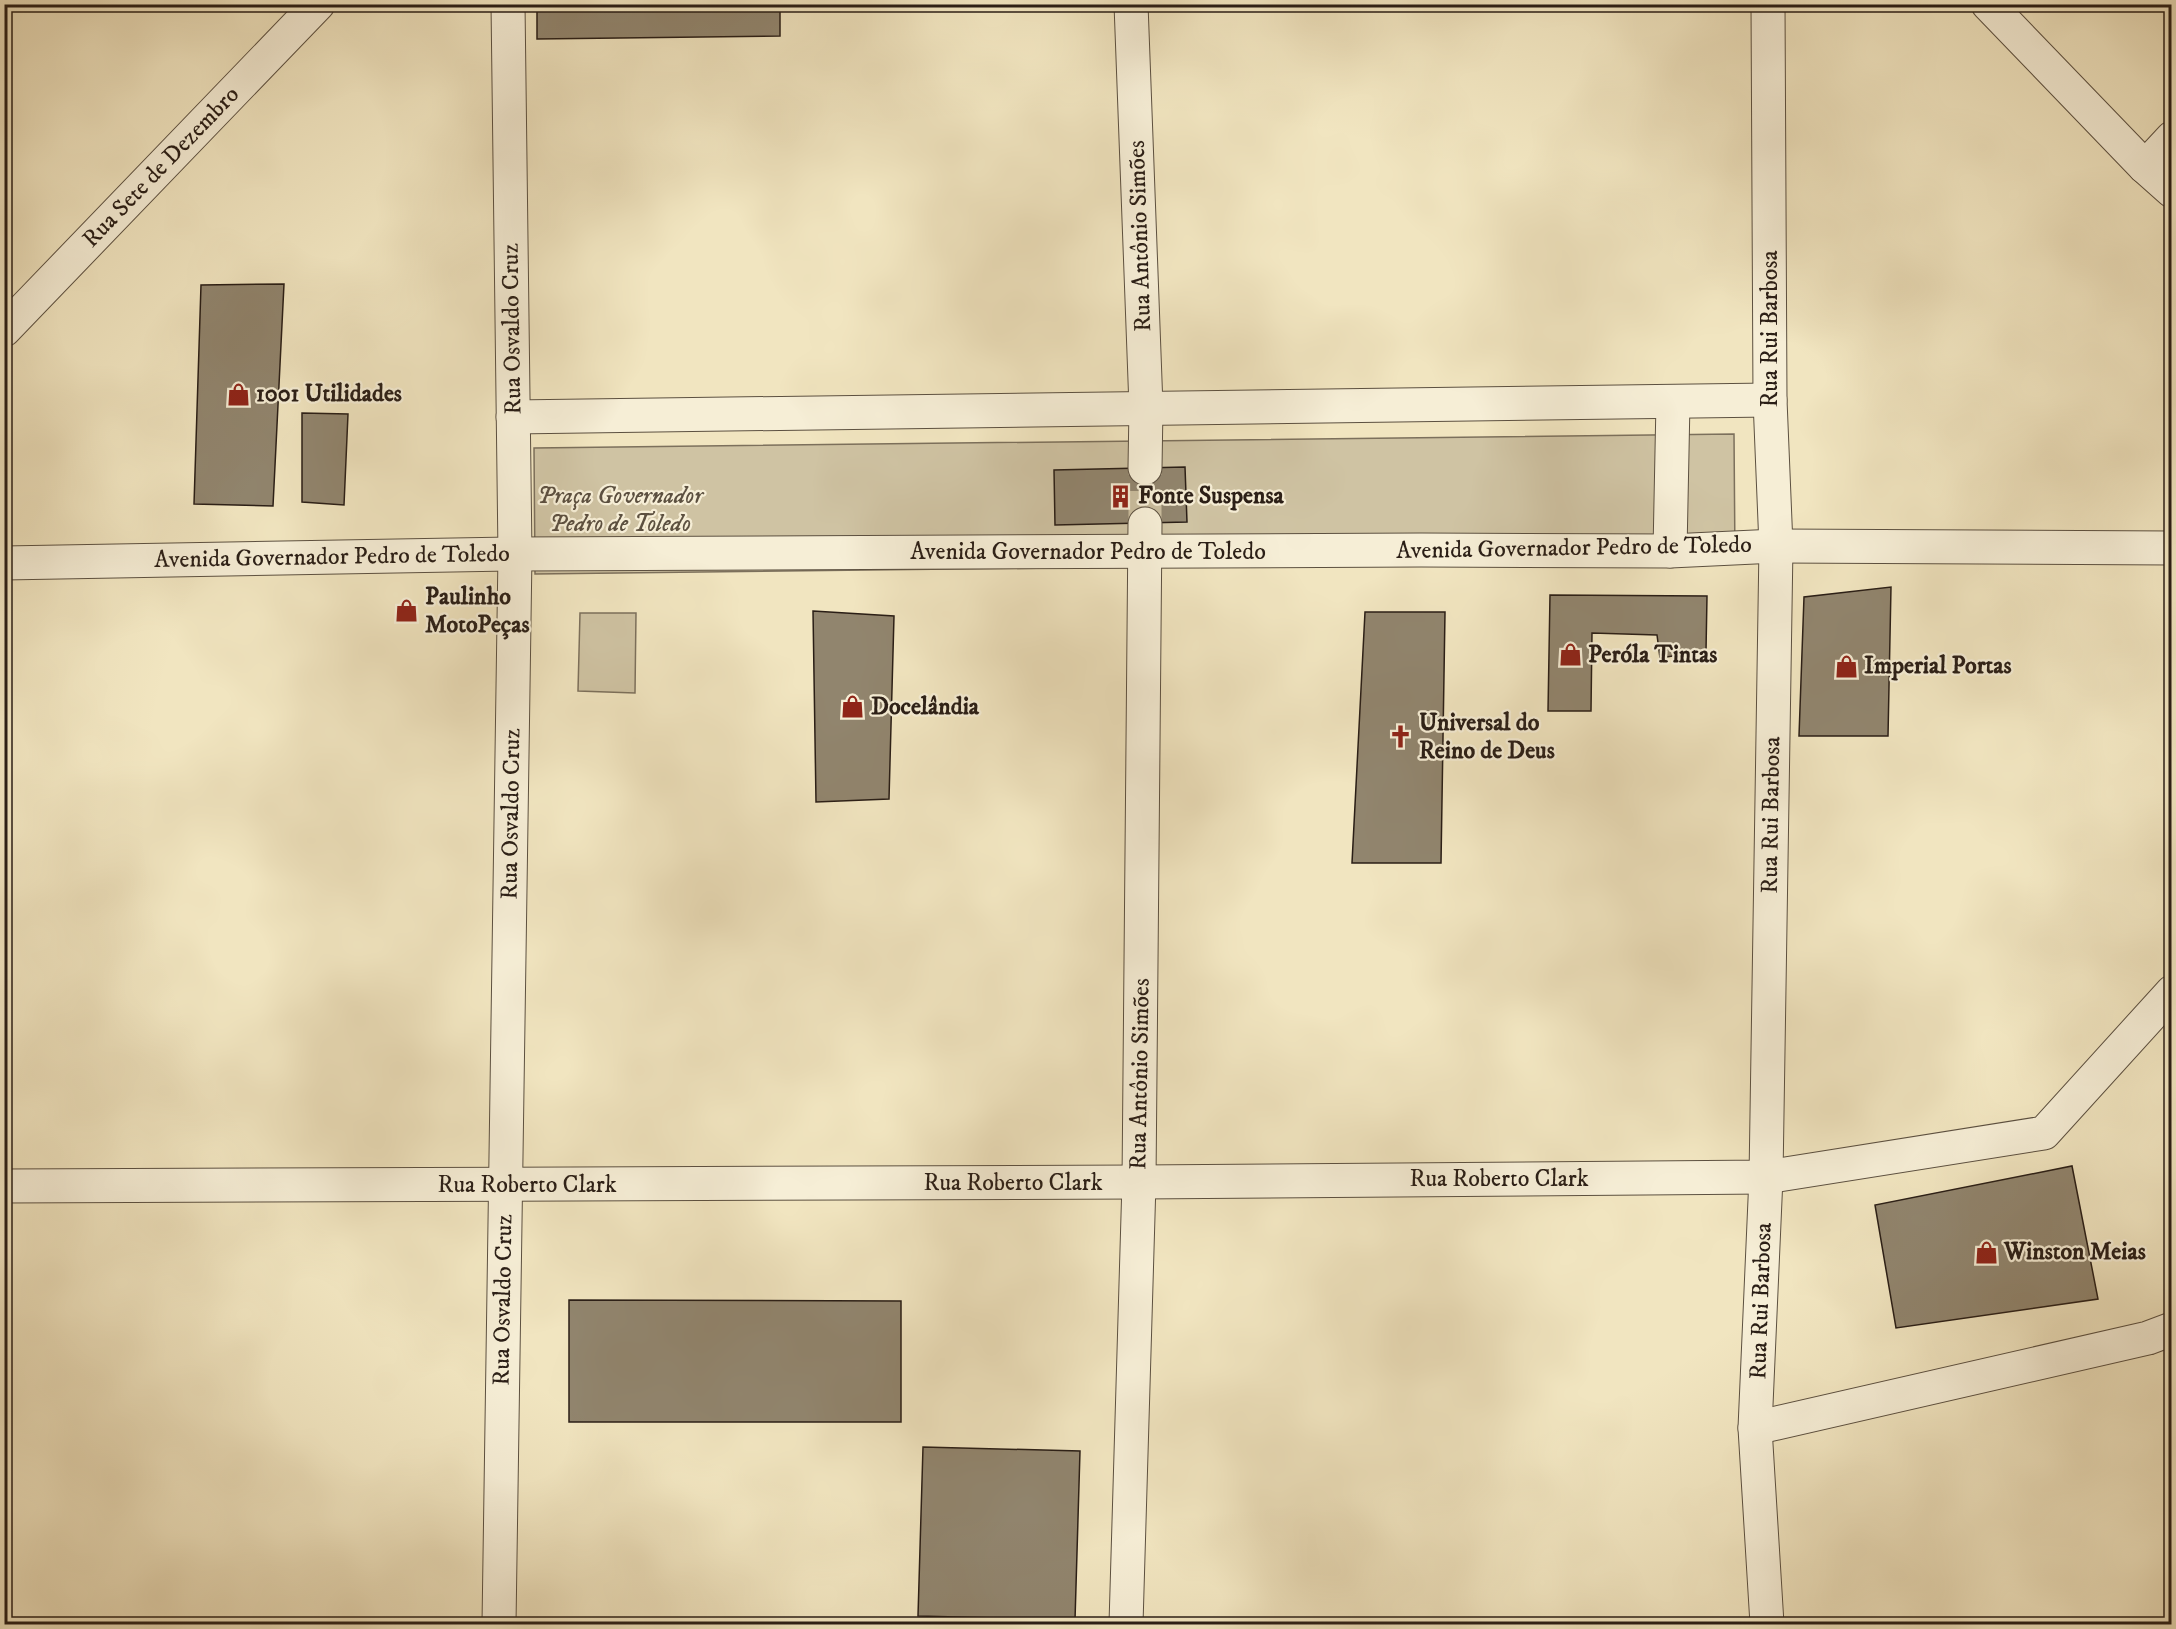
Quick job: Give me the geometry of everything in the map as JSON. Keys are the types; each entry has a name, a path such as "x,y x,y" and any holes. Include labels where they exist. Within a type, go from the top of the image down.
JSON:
{"street":[{"name":"Rua Sete de Dezembro","path":"4,330 318,4"},
{"name":"Rua Osvaldo Cruz","path":"499,1624 515,554 508,4"},
{"name":"Rua Antônio Simões","path":"1131,4 1146,407 1146,468"},
{"name":"Rua Rui Barbosa","path":"1767,1624 1755,1428 1766,1177 1776,546 1770,400 1768,4"},
{"path":"1988,4 2145,167 2172,191"},
{"path":"2145,167 2172,138"},
{"path":"513,417 1770,400"},
{"path":"1670,551 1673,402"},
{"name":"Rua Antônio Simões","path":"1126,1624 1139,1182 1145,538"},
{"name":"Avenida Governador Pedro de Toledo","path":"4,563 515,554 1145,538 1421,550 1670,551 1776,546 2172,548"},
{"name":"Rua Roberto Clark","path":"4,1186 1766,1177 2044,1133 2172,992"},
{"path":"1755,1428 2148,1338 2172,1329"}],"green space":[{"name":"Praça Governador Pedro de Toledo","path":"1734,434 1735,560 535,574 534,448"},
{"path":"580,613 636,613 635,693 578,691"}],"building":[{"path":"537,4 780,4 780,36 537,39"},
{"name":"1001 Utilidades","path":"284,284 273,506 194,504 201,285"},
{"path":"302,413 348,414 344,505 302,502"},
{"name":"Fonte Suspensa","path":"1185,467 1187,522 1055,525 1054,470"},
{"name":"Imperial Portas","path":"1891,587 1888,736 1799,736 1804,597"},
{"name":"Peróla Tintas","path":"1550,595 1707,596 1706,651 1660,658 1657,635 1592,633 1591,711 1548,711"},
{"name":"Docelândia","path":"813,611 894,616 889,799 816,802"},
{"name":"Universal do Reino de Deus","path":"1365,612 1445,612 1441,863 1352,863"},
{"name":"Winston Meias","path":"2072,1166 2098,1299 1896,1328 1875,1205"},
{"path":"569,1300 901,1301 901,1422 569,1422"},
{"path":"923,1447 1080,1451 1075,1620 918,1616"}],"tunnel":[{"path":"1145,468 1145,524"}],"place":[{"name":"1001 Utilidades","path":"238,394"},
{"name":"Fonte Suspensa","path":"1120,496"},
{"name":"Paulinho MotoPeças","path":"407,611"},
{"name":"Peróla Tintas","path":"1570,655"},
{"name":"Imperial Portas","path":"1846,666"},
{"name":"Docelândia","path":"853,707"},
{"name":"Universal do Reino de Deus","path":"1401,737"},
{"name":"Winston Meias","path":"1986,1252"}]}
